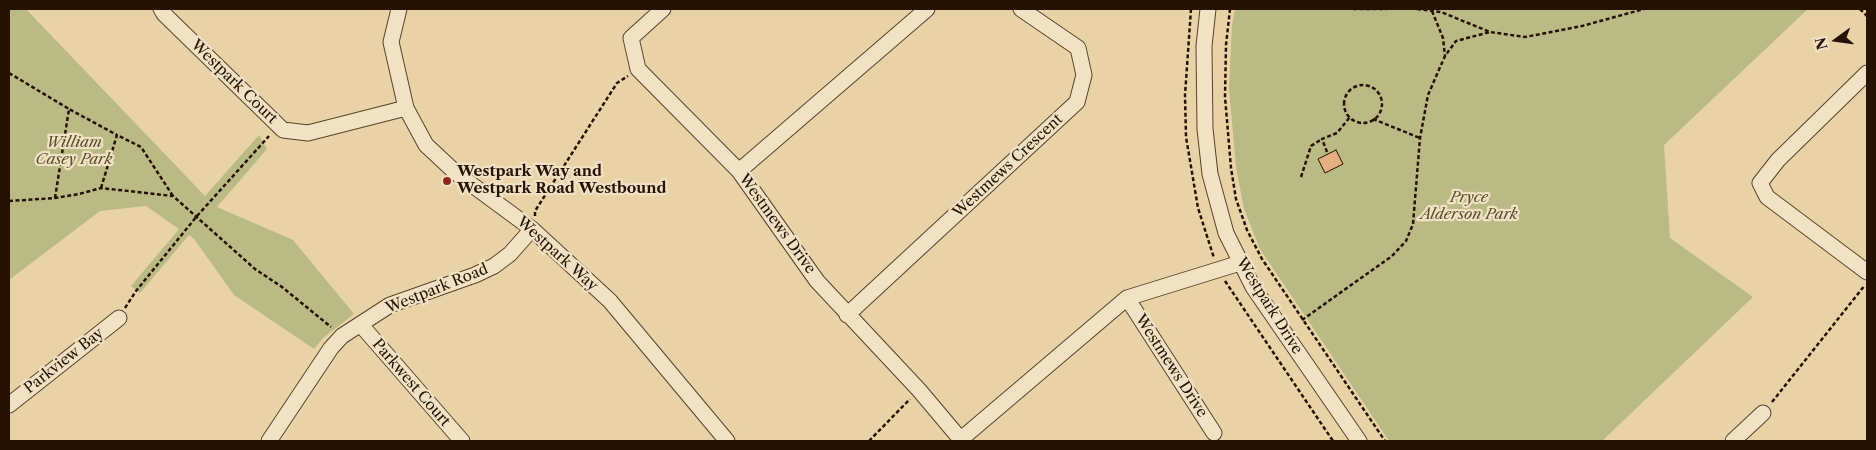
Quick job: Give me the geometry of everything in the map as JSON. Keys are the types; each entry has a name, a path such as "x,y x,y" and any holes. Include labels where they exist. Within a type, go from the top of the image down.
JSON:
{"street":[{"name":"Westpark Court","path":"161,9 283,130 308,133 406,108"},
{"name":"Westpark Way","path":"399,9 391,42 406,108 426,145 450,168 532,229 610,302 727,441"},
{"path":"638,68 632,38 663,9"},
{"path":"739,171 927,9"},
{"name":"Westmews Crescent","path":"847,315 1077,102 1084,75 1078,48 1021,9"},
{"name":"Westpark Drive","path":"1208,9 1204,55 1205,129 1210,174 1226,233 1253,287 1360,441"},
{"name":"Westmews Drive","path":"638,68 739,171 817,281 918,390 961,440 1127,298 1240,263"},
{"path":"1867,74 1778,160 1760,182 1767,197 1867,272"},
{"name":"Westpark Road","path":"269,441 331,348 342,336 390,304 476,275 494,266 510,254 532,229"},
{"name":"Westmews Drive","path":"1127,298 1214,433"},
{"name":"Parkview Bay","path":"9,405 119,318"},
{"name":"Parkwest Court","path":"361,325 462,441"},
{"path":"1733,441 1763,413"}],"path":[{"path":"1230,9 1226,45 1225,97 1231,168 1236,199 1247,230 1262,259 1385,441"},
{"path":"1353,9 1387,9"},
{"path":"1417,9 1441,12 1490,32 1525,37 1582,26 1644,9"},
{"path":"1860,9 1867,16"},
{"path":"1432,11 1443,38 1445,56"},
{"path":"1302,320 1392,256 1406,241 1413,224 1420,138 1428,95 1445,56 1456,41 1490,32"},
{"path":"532,229 535,211 617,83 638,68"},
{"path":"9,72 70,109 141,147 173,196 255,270 282,287 342,336"},
{"path":"1373,120 1381,110 1381,98 1374,88 1362,85 1356,86 1347,94 1345,106 1350,117 1361,122 1373,120 1420,138"},
{"path":"55,198 70,109"},
{"path":"1301,177 1311,146 1337,133 1350,117"},
{"path":"119,318 136,291 197,216 278,125"},
{"path":"101,188 117,135"},
{"path":"1322,139 1327,152"},
{"path":"9,201 55,198 101,188 173,196"},
{"path":"1763,413 1867,282"},
{"path":"869,441 918,390"}],"green space":[{"name":"William Casey Park","path":"9,9 26,9 205,196 259,135 267,149 217,207 293,240 354,314 323,338 314,349 234,295 194,239 189,235 140,293 131,286 179,229 146,206 100,211 9,280"},
{"name":"Pryce Alderson Park","path":"1235,9 1808,9 1664,145 1670,238 1753,297 1602,441 1389,441 1260,249 1244,209 1236,167 1229,89 1232,25"}],"building":[{"path":"1336,150 1343,164 1325,173 1318,159"}],"place":[{"name":"Westpark Way and Westpark Road Westbound","path":"447,181"}]}
